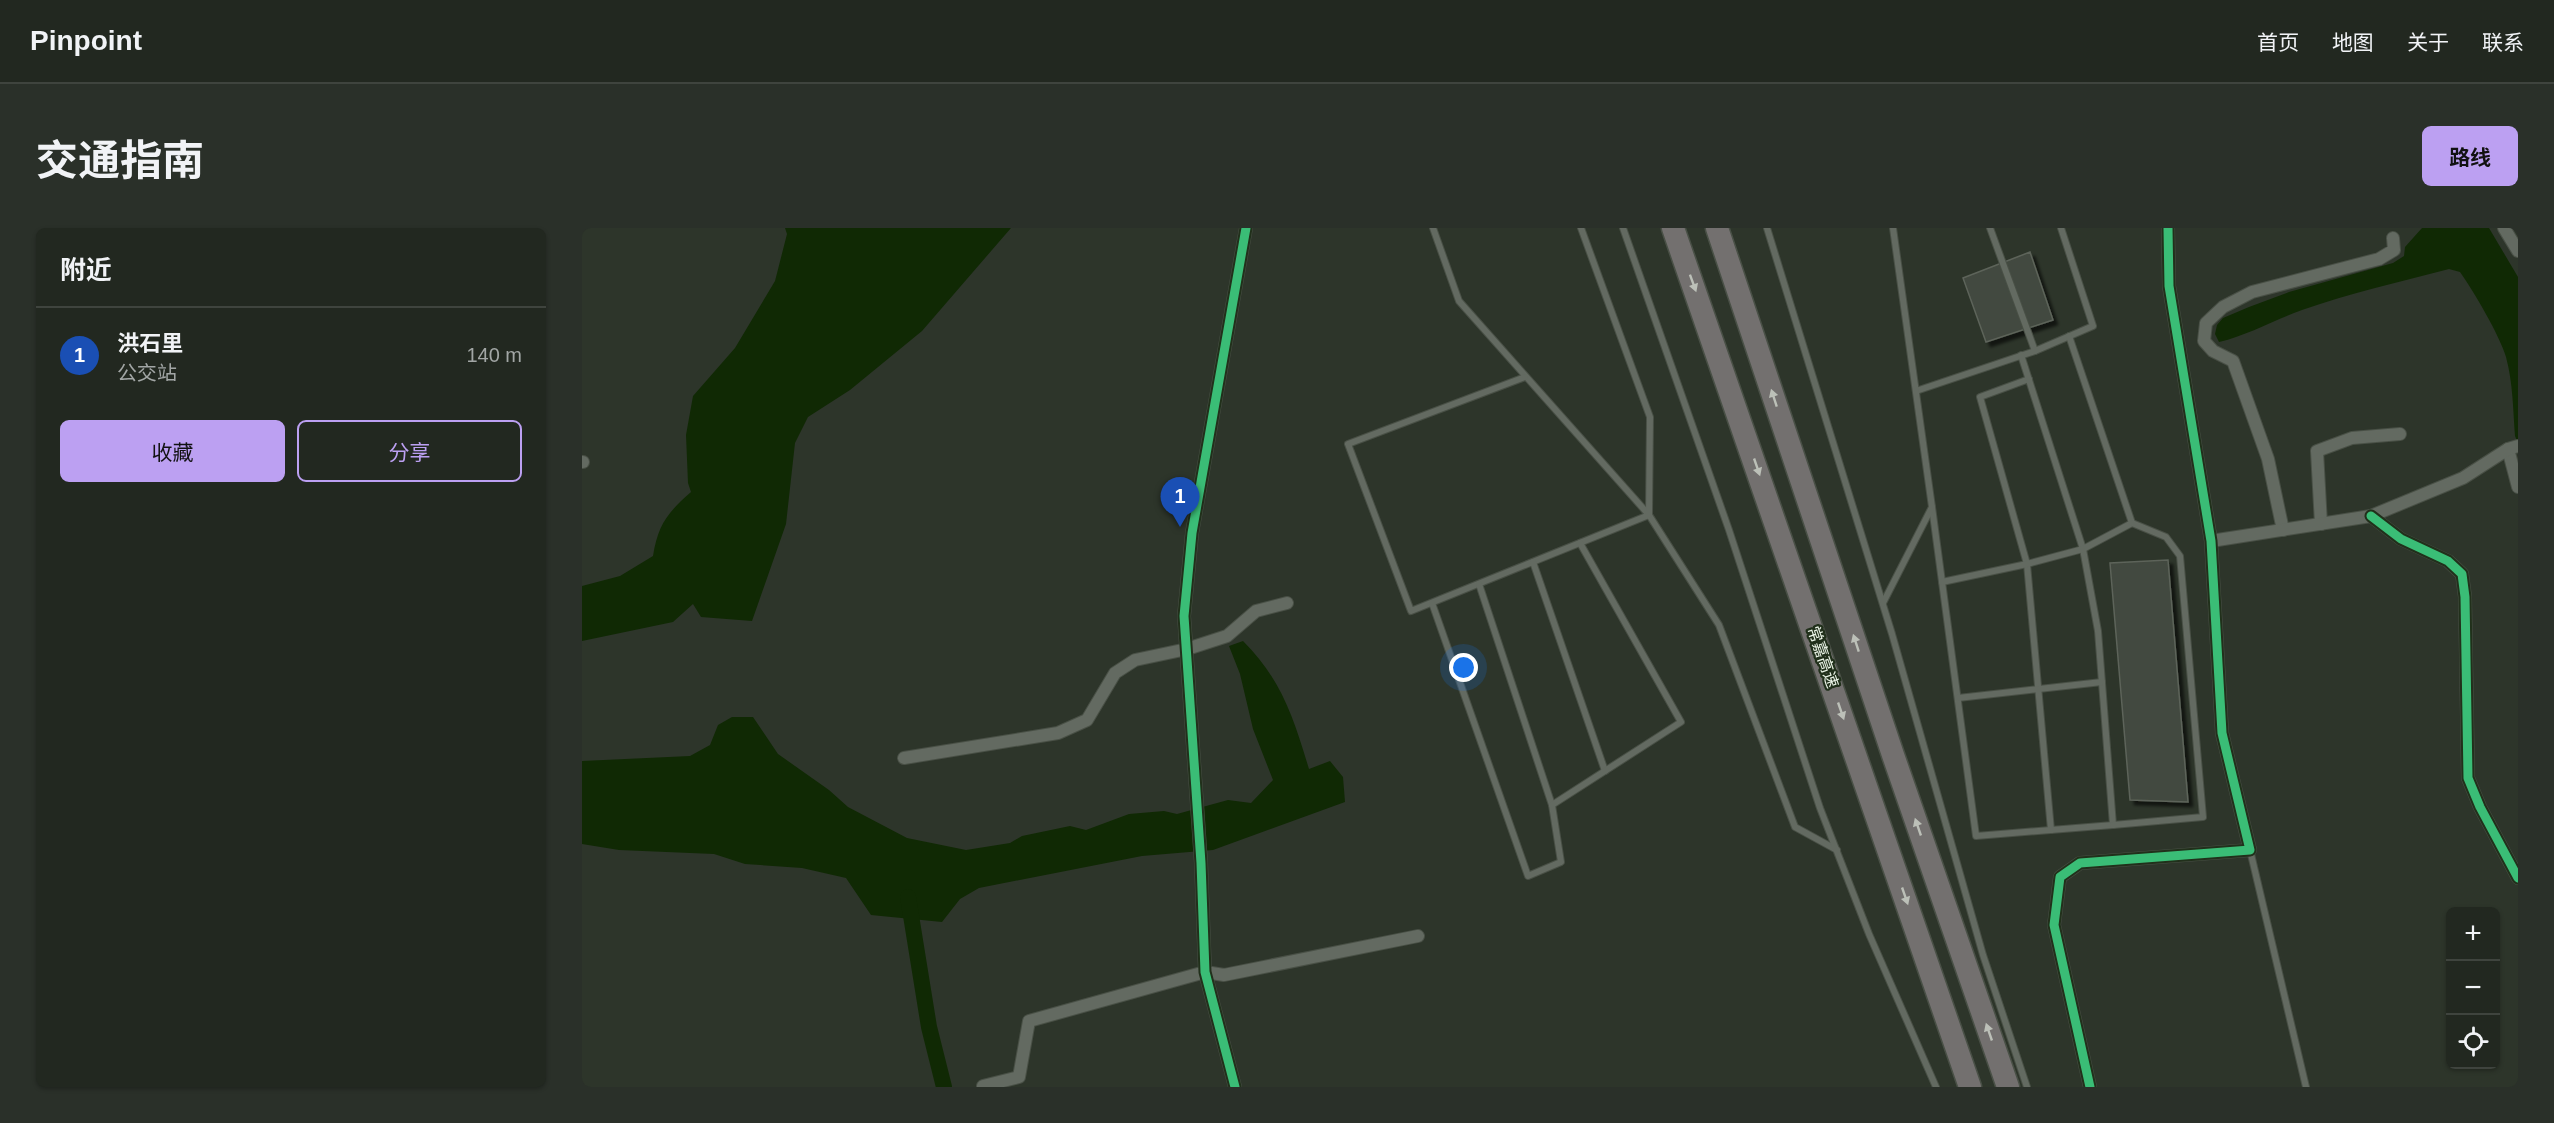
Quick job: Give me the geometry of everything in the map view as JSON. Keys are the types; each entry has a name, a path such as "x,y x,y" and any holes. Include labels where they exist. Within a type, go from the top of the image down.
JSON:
{"highway":[{"name":"常嘉高速","path":"1673,228 1970,1087"},
{"path":"1717,228 2008,1087"}],"street":[{"path":"1235,1087 1205,972 1201,863 1184,616 1192,533 1246,228"},
{"path":"2090,1087 2054,925 2060,877 2080,863 2250,850 2222,733 2211,542 2169,286 2168,228"},
{"path":"2504,228 2518,251"},
{"path":"2283,530 2268,459 2233,361 2213,351 2204,341 2206,323 2223,307 2252,292 2379,258 2394,250 2393,238"},
{"path":"2321,524 2317,451 2352,438 2400,434"},
{"path":"2211,542 2371,516 2463,478 2513,448 2518,487"},
{"path":"2371,516 2401,539 2448,561 2462,574 2465,597 2468,778 2480,807 2518,878"},
{"path":"904,758 1058,734 1087,720 1115,673 1136,660 1187,650 1227,636 1256,611 1287,603"},
{"path":"983,1086 1019,1077 1029,1020 1205,972 1224,975 1418,936"}],"lane":[{"path":"1433,228 1459,301 1649,515 1719,625 1795,827 1837,850"},
{"path":"1581,228 1650,417 1649,515"},
{"path":"1623,228 1729,530 1768,653 1837,850 1869,934 1936,1087"},
{"path":"1767,228 1883,603 1983,955 2027,1087"},
{"path":"1893,228 1976,836 2204,817 2180,556 2166,537 2132,523 2068,336"},
{"path":"1990,228 2035,351"},
{"path":"1916,391 2035,351 2093,326 2061,228"},
{"path":"2021,355 2083,549 2098,631 2113,825"},
{"path":"1525,377 1348,444 1412,611 1649,515"},
{"path":"2029,380 1980,397 2027,564 2050,830"},
{"path":"1883,603 1932,507"},
{"path":"1942,582 2027,564 2083,549 2132,523"},
{"path":"1552,805 1681,722 1580,543"},
{"path":"1533,562 1605,771"},
{"path":"1432,603 1528,876 1562,862 1552,805 1479,584"},
{"path":"1958,698 2102,682"},
{"path":"2250,850 2306,1087"}],"shaded area":[{"path":"785,228 1011,228 922,331 850,390 808,417 795,443 786,524 752,621 701,617 693,604 673,622 582,641 582,586 620,576 653,556 665,520 691,492 688,483 686,435 693,396 735,348 775,281 787,234"},
{"path":"2422,228 2489,228 2518,277 2518,443 2515,436 2506,357 2486,313 2460,272 2449,269 2338,298 2219,342 2215,334 2217,325 2223,318 2249,307 2289,292 2393,263 2404,256 2405,247"},
{"path":"1243,641 1268,670 1285,700 1309,769 1330,761 1343,777 1345,802 1213,850 1142,856 979,888 960,899 942,922 871,915 846,878 802,868 745,864 714,854 619,850 582,844 582,761 690,756 710,745 718,725 732,717 753,717 778,754 829,790 848,807 907,838 966,850 1010,843 1022,836 1070,826 1086,830 1129,814 1164,811 1177,814 1228,800 1251,803 1273,780 1253,729 1240,674 1229,646"}],"building":[{"path":"2030,252 2053,320 1986,342 1963,278"},
{"path":"2168,560 2188,802 2130,800 2110,563"}],"waterway":[{"path":"908,897 929,1027 944,1087"}],"cycle path":[{"path":"1235,1087 1205,972 1201,863 1184,616 1192,533 1246,228"},
{"path":"2090,1087 2054,925 2060,877 2080,863 2250,850 2222,733 2211,541 2169,286 2168,228"},
{"path":"2371,516 2401,539 2448,561 2462,574 2465,597 2468,778 2480,807 2518,878"}],"place":[{"name":"洪石里","path":"1180,527"}]}
